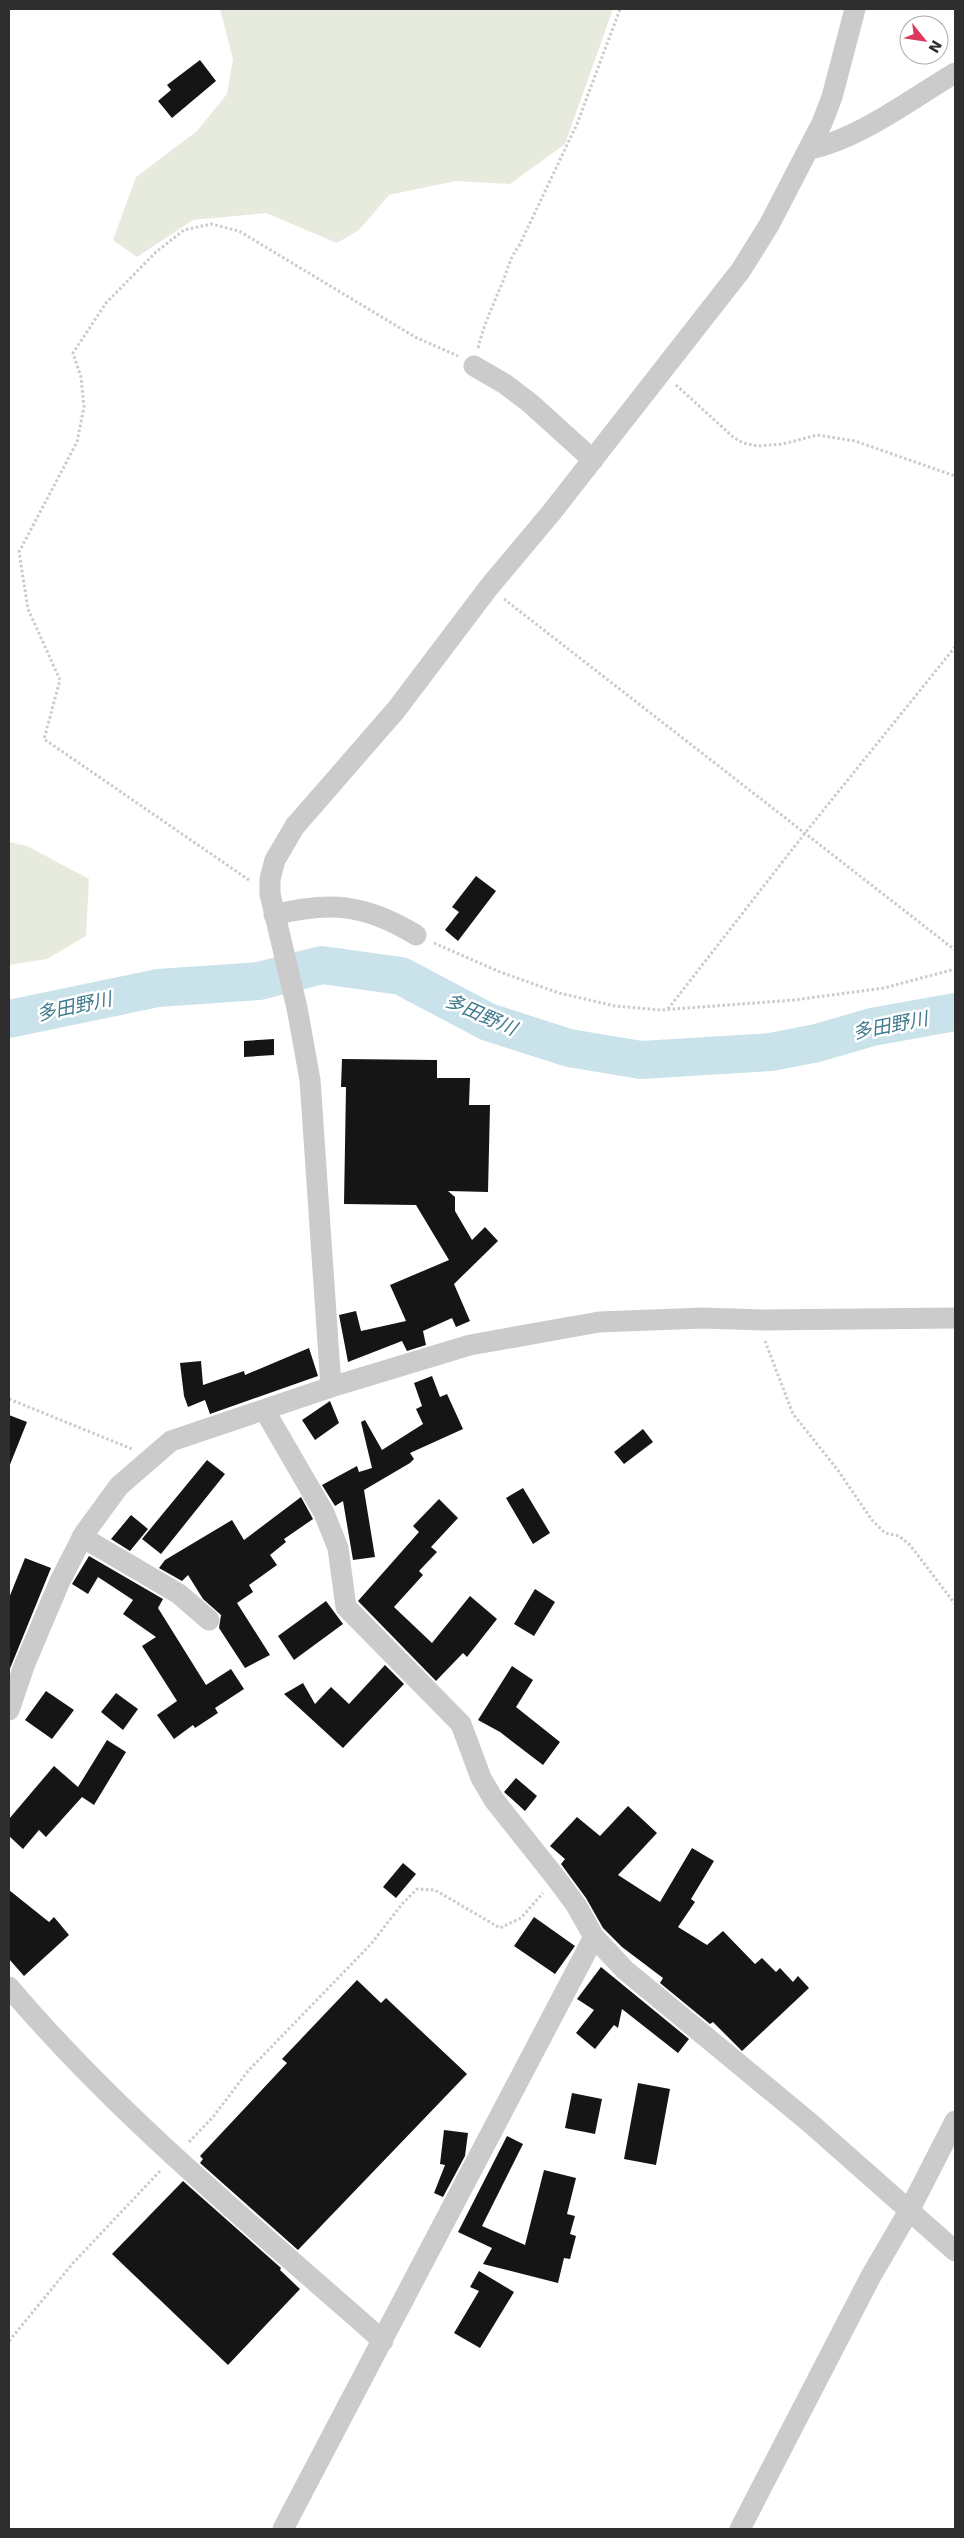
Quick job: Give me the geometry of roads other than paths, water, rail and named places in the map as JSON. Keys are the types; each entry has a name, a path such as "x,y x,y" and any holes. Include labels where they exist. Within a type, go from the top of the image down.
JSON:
{"street":[{"path":"331,1387 310,1080 297,1008 273,912 275,860 295,826 396,710 489,587 593,460 741,270 769,225 809,149 832,97 855,9"},
{"path":"809,149 826,146 851,136 955,74"},
{"path":"474,366 505,384 530,403 593,460"},
{"path":"273,912 336,906 378,916 396,923 416,935"},
{"path":"9,1710 24,1666 60,1581 82,1537 119,1486 171,1441 266,1411 331,1387 470,1345 599,1322 703,1318 762,1320 955,1318"},
{"path":"266,1411 324,1513 338,1548 346,1607 461,1724 481,1778 494,1800 556,1878 576,1906 594,1938 626,1970 910,2209 955,2252"},
{"path":"82,1537 179,1594 209,1620"},
{"path":"282,2529 594,1938"},
{"path":"9,1987 46,2032 174,2156 382,2341"},
{"path":"740,2529 871,2276 910,2209 955,2120"}],"waterway":[{"name":"多田野川","path":"9,1019 158,988 259,981 322,965 401,976 488,1022 569,1048 641,1060 771,1052 817,1043 872,1027 955,1012"}]}
